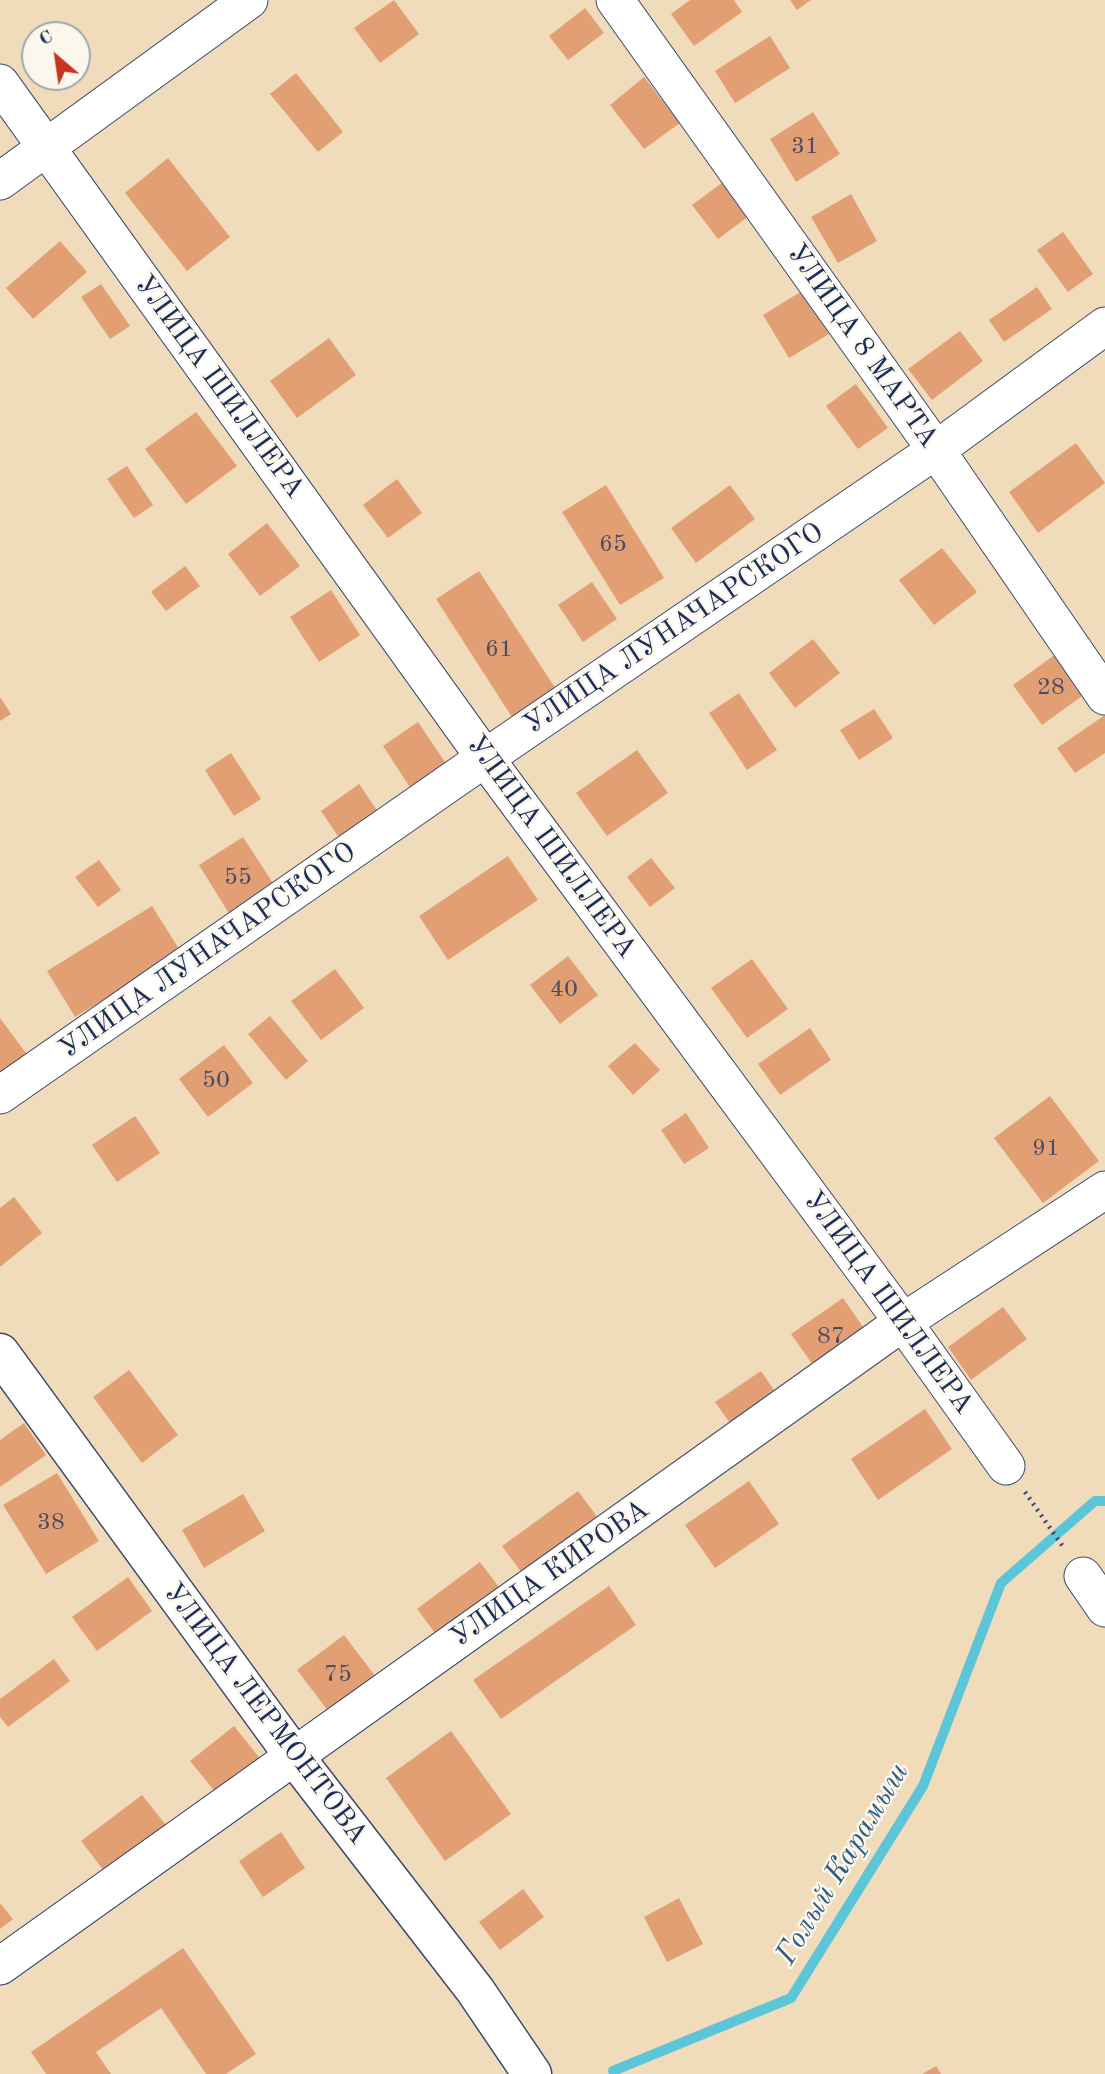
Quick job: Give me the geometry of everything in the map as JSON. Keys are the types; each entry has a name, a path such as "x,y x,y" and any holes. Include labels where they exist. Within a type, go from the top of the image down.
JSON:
{"street":[{"path":"0,181 249,0"},
{"name":"УЛИЦА 8 МАРТА","path":"615,0 936,450 1105,696"},
{"name":"УЛИЦА ШИЛЛЕРА","path":"0,83 485,758 903,1322 1006,1466"},
{"name":"УЛИЦА ЛУНАЧАРСКОГО","path":"0,1095 485,758 936,450 1105,326"},
{"name":"УЛИЦА КИРОВА","path":"0,1966 903,1322 1105,1190"},
{"name":"УЛИЦА ЛЕРМОНТОВА","path":"0,1353 294,1756 475,1990 532,2074"},
{"path":"1083,1576 1105,1608"}],"path":[{"path":"1006,1466 1083,1576"}],"building":[{"path":"394,0 419,34 380,63 354,28"},
{"path":"690,0 734,0 742,12 694,46 671,14"},
{"path":"790,0 811,0 797,10"},
{"path":"585,8 604,33 568,60 549,36"},
{"path":"770,36 790,68 735,103 715,71"},
{"path":"296,73 343,132 318,152 270,94"},
{"path":"644,77 680,123 644,149 610,105"},
{"path":"813,112 840,154 796,182 770,139"},
{"path":"168,158 230,237 187,271 125,193"},
{"path":"723,182 749,216 718,239 692,205"},
{"path":"851,194 877,241 838,263 811,217"},
{"path":"1063,232 1093,274 1068,292 1037,250"},
{"path":"60,241 87,272 33,319 6,288"},
{"path":"101,284 130,326 110,339 81,297"},
{"path":"1037,287 1052,309 1004,342 989,320"},
{"path":"802,291 829,334 789,358 763,315"},
{"path":"960,331 983,361 932,400 908,369"},
{"path":"329,338 356,375 297,418 270,381"},
{"path":"856,384 888,428 858,449 826,406"},
{"path":"196,412 237,466 186,504 145,449"},
{"path":"1076,443 1105,483 1038,533 1009,492"},
{"path":"127,466 153,505 134,518 107,479"},
{"path":"397,479 422,513 388,538 363,505"},
{"path":"606,485 664,578 620,605 562,512"},
{"path":"730,485 755,519 696,563 671,528"},
{"path":"267,523 300,566 260,596 228,554"},
{"path":"942,548 977,592 934,625 899,580"},
{"path":"185,566 200,586 166,611 151,592"},
{"path":"479,571 563,700 519,728 436,599"},
{"path":"592,582 617,619 583,642 558,605"},
{"path":"331,590 360,635 319,662 290,617"},
{"path":"813,639 840,673 795,708 769,673"},
{"path":"1060,651 1089,691 1042,725 1013,685"},
{"path":"739,693 777,750 747,770 709,713"},
{"path":"0,697 11,714 0,721"},
{"path":"874,709 893,738 859,760 840,730"},
{"path":"1105,715 1105,753 1075,773 1057,748"},
{"path":"418,722 449,768 413,792 383,746"},
{"path":"637,750 668,793 607,836 576,793"},
{"path":"231,753 261,799 234,816 205,770"},
{"path":"359,784 381,816 342,842 321,811"},
{"path":"243,837 278,891 233,920 199,865"},
{"path":"508,856 538,900 448,960 419,916"},
{"path":"651,858 675,888 650,907 627,877"},
{"path":"99,860 121,890 98,907 75,877"},
{"path":"152,906 181,952 75,1017 47,971"},
{"path":"568,956 598,995 560,1024 530,985"},
{"path":"752,959 788,1009 747,1038 711,988"},
{"path":"335,969 364,1008 321,1040 291,1001"},
{"path":"270,1016 308,1061 286,1080 248,1034"},
{"path":"0,1018 34,1064 0,1089"},
{"path":"810,1028 831,1060 780,1095 758,1064"},
{"path":"635,1043 660,1070 633,1095 608,1066"},
{"path":"224,1045 253,1083 208,1117 179,1079"},
{"path":"1050,1096 1099,1161 1043,1203 994,1138"},
{"path":"686,1113 709,1148 684,1164 661,1130"},
{"path":"135,1116 160,1153 117,1182 92,1145"},
{"path":"14,1197 42,1233 0,1267 0,1208"},
{"path":"843,1298 872,1340 820,1375 791,1334"},
{"path":"1003,1307 1027,1339 971,1380 948,1347"},
{"path":"129,1370 178,1435 142,1463 93,1397"},
{"path":"761,1371 782,1402 737,1433 715,1402"},
{"path":"925,1409 952,1449 878,1500 851,1459"},
{"path":"24,1423 46,1455 0,1487 0,1440"},
{"path":"57,1473 99,1541 46,1574 3,1505"},
{"path":"749,1481 779,1524 715,1568 685,1525"},
{"path":"578,1491 604,1526 528,1581 502,1546"},
{"path":"243,1494 265,1531 204,1568 182,1530"},
{"path":"480,1562 507,1598 444,1645 417,1609"},
{"path":"128,1577 152,1611 97,1651 72,1617"},
{"path":"609,1586 636,1625 501,1719 473,1680"},
{"path":"344,1635 379,1681 332,1716 297,1670"},
{"path":"54,1659 70,1681 8,1727 0,1717 0,1699"},
{"path":"234,1726 266,1766 222,1800 190,1761"},
{"path":"451,1731 511,1814 445,1861 386,1778"},
{"path":"142,1795 173,1834 112,1881 81,1841"},
{"path":"281,1832 305,1868 263,1897 239,1861"},
{"path":"523,1889 544,1917 500,1950 479,1922"},
{"path":"679,1898 703,1944 667,1962 644,1917"},
{"path":"0,1903 13,1919 0,1929"},
{"path":"183,1948 256,2054 226,2074 206,2074 161,2008 96,2052 111,2074 46,2074 31,2052"},
{"path":"936,2066 941,2074 922,2074"}],"waterway":[{"name":"Голый Карамыш","path":"613,2071 791,1998 923,1786 1001,1583 1095,1501 1105,1501"}]}
